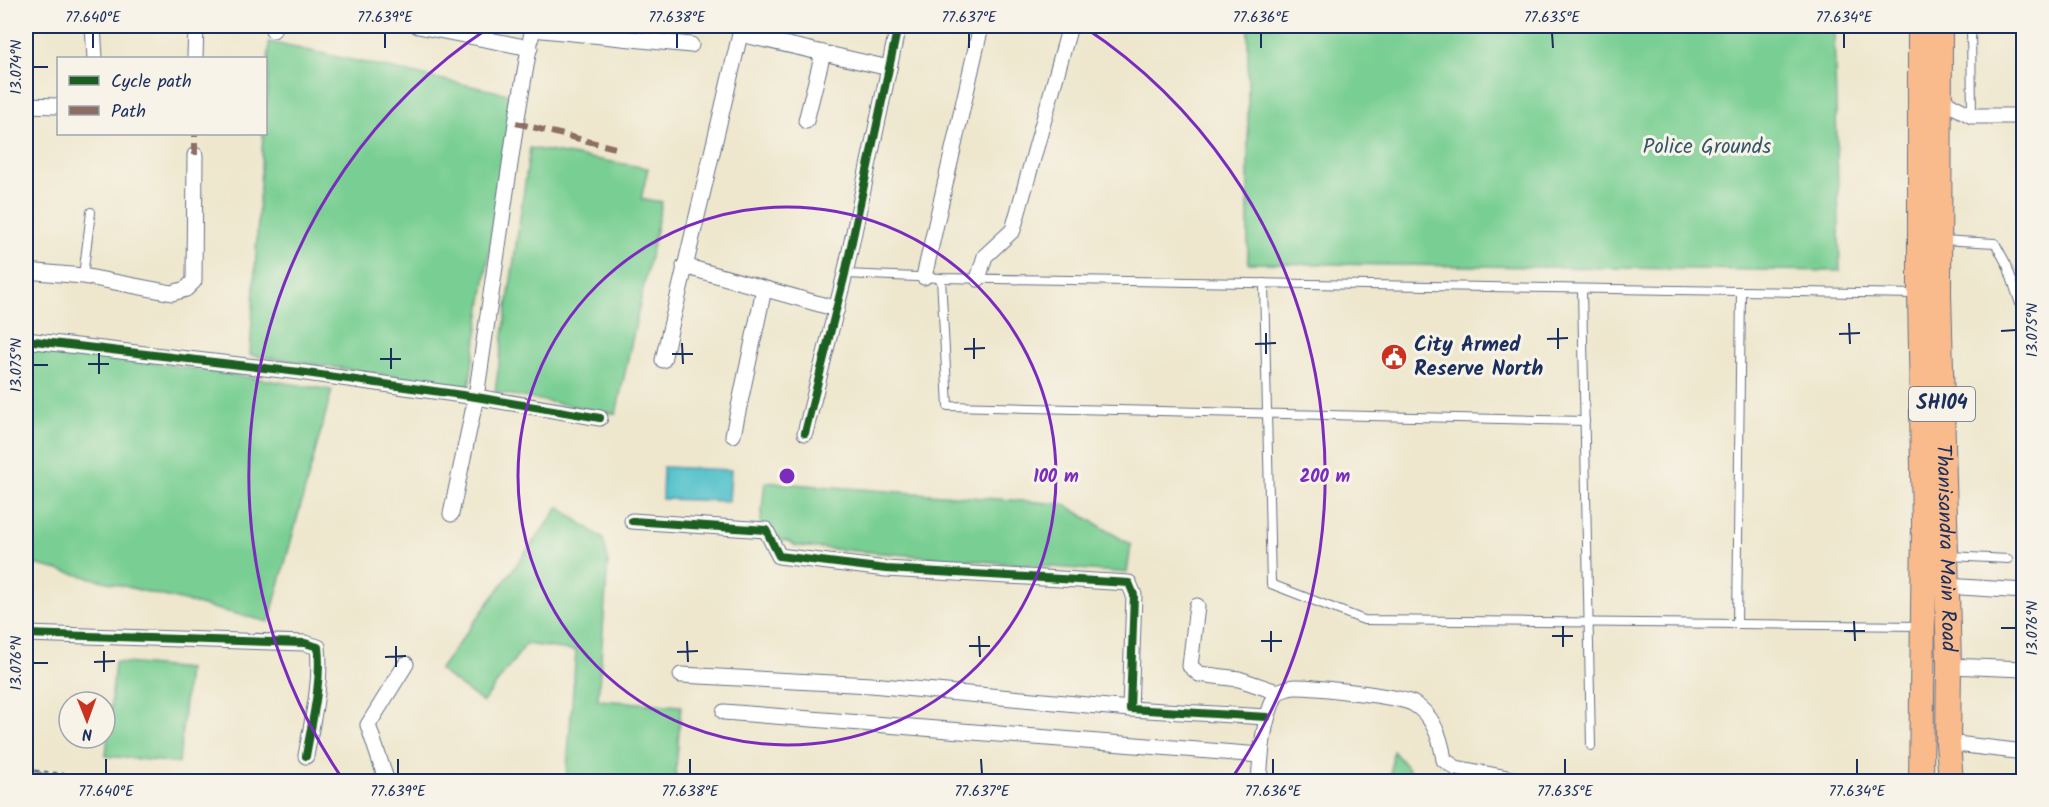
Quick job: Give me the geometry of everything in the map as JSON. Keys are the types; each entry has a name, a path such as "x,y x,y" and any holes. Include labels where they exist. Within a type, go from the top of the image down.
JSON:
{"main road":[{"name":"Thanisandra Main Road","path":"1920,26 1930,294 1946,556 1949,666 1948,743 1951,782"},
{"name":"Thanisandra Main Road","path":"1921,782 1930,294 1940,240 1940,26"}],"street":[{"path":"93,26 94,57"},
{"path":"195,57 196,26"},
{"path":"418,26 530,48"},
{"path":"805,434 845,274 898,26"},
{"path":"924,278 981,26"},
{"path":"978,279 985,256 1013,230 1070,26"},
{"path":"452,514 476,397 516,123 533,27 691,45"},
{"path":"663,360 741,30 823,53 889,68"},
{"path":"806,121 823,53"},
{"path":"1940,99 1972,116 2024,116"},
{"path":"26,105 57,106"},
{"path":"26,271 83,276 172,293 186,289 194,281 195,155"},
{"path":"684,266 837,309"},
{"path":"733,435 764,289"},
{"path":"26,340 299,372 476,397 600,418"},
{"path":"632,521 766,530 779,556 886,569 1129,583 1134,595 1130,709"},
{"path":"1946,586 2024,591"},
{"path":"1197,606 1190,666 1199,674 1239,679 1277,692 1294,687 1403,700 1414,704 1426,714 1442,741 1444,760 1456,768 1528,782"},
{"path":"26,634 305,643 318,647 320,661 306,756"},
{"path":"387,782 369,725 406,664"},
{"path":"1949,666 2024,669"},
{"path":"681,675 871,685 1130,709 1267,717"},
{"path":"1259,782 1260,755 1267,717 1277,692"},
{"path":"724,712 1260,755"},
{"path":"1948,743 2024,753"}],"lane":[{"path":"1971,26 1972,116"},
{"path":"83,276 91,212"},
{"path":"1940,240 1995,243 2007,266 2024,316"},
{"path":"845,274 978,279 1930,294"},
{"path":"941,278 948,406 1585,421"},
{"path":"1264,283 1271,584 1364,620 1923,626"},
{"path":"1582,289 1591,746"},
{"path":"1737,624 1741,291"},
{"path":"1946,556 2008,559"}],"path":[{"path":"26,770 136,782"},
{"path":"37,782 41,772"}],"green space":[{"name":"Police Grounds","path":"1248,26 1834,26 1840,271 1248,263"},
{"path":"269,42 513,95 469,387 250,355 263,135 267,135"},
{"path":"530,148 648,168 641,199 662,202 616,414 495,392"},
{"path":"26,343 332,390 269,622 26,562"},
{"path":"765,482 1064,504 1131,545 1127,573 796,546 788,541 759,538"},
{"path":"559,507 603,539 608,560 598,700 681,706 675,781 566,781 576,651 526,644 483,702 439,670"},
{"path":"115,662 188,669 179,763 106,756 107,750 117,750 117,690 112,690"},
{"path":"1393,751 1412,773 1411,781 1390,781"}],"water":[{"path":"663,467 731,470 729,501 662,499"}],"marked path":[{"path":"516,123 619,149"},
{"path":"195,135 195,155"}],"cycle path":[{"path":"805,433 845,274 898,26"},
{"path":"26,340 299,372 476,397 600,418"},
{"path":"632,521 766,530 779,556 886,569 1129,583 1134,595 1130,709 1267,717"},
{"path":"26,634 305,643 318,647 318,688 306,756"}],"place":[{"name":"City Armed Reserve North","path":"1394,357"}]}
